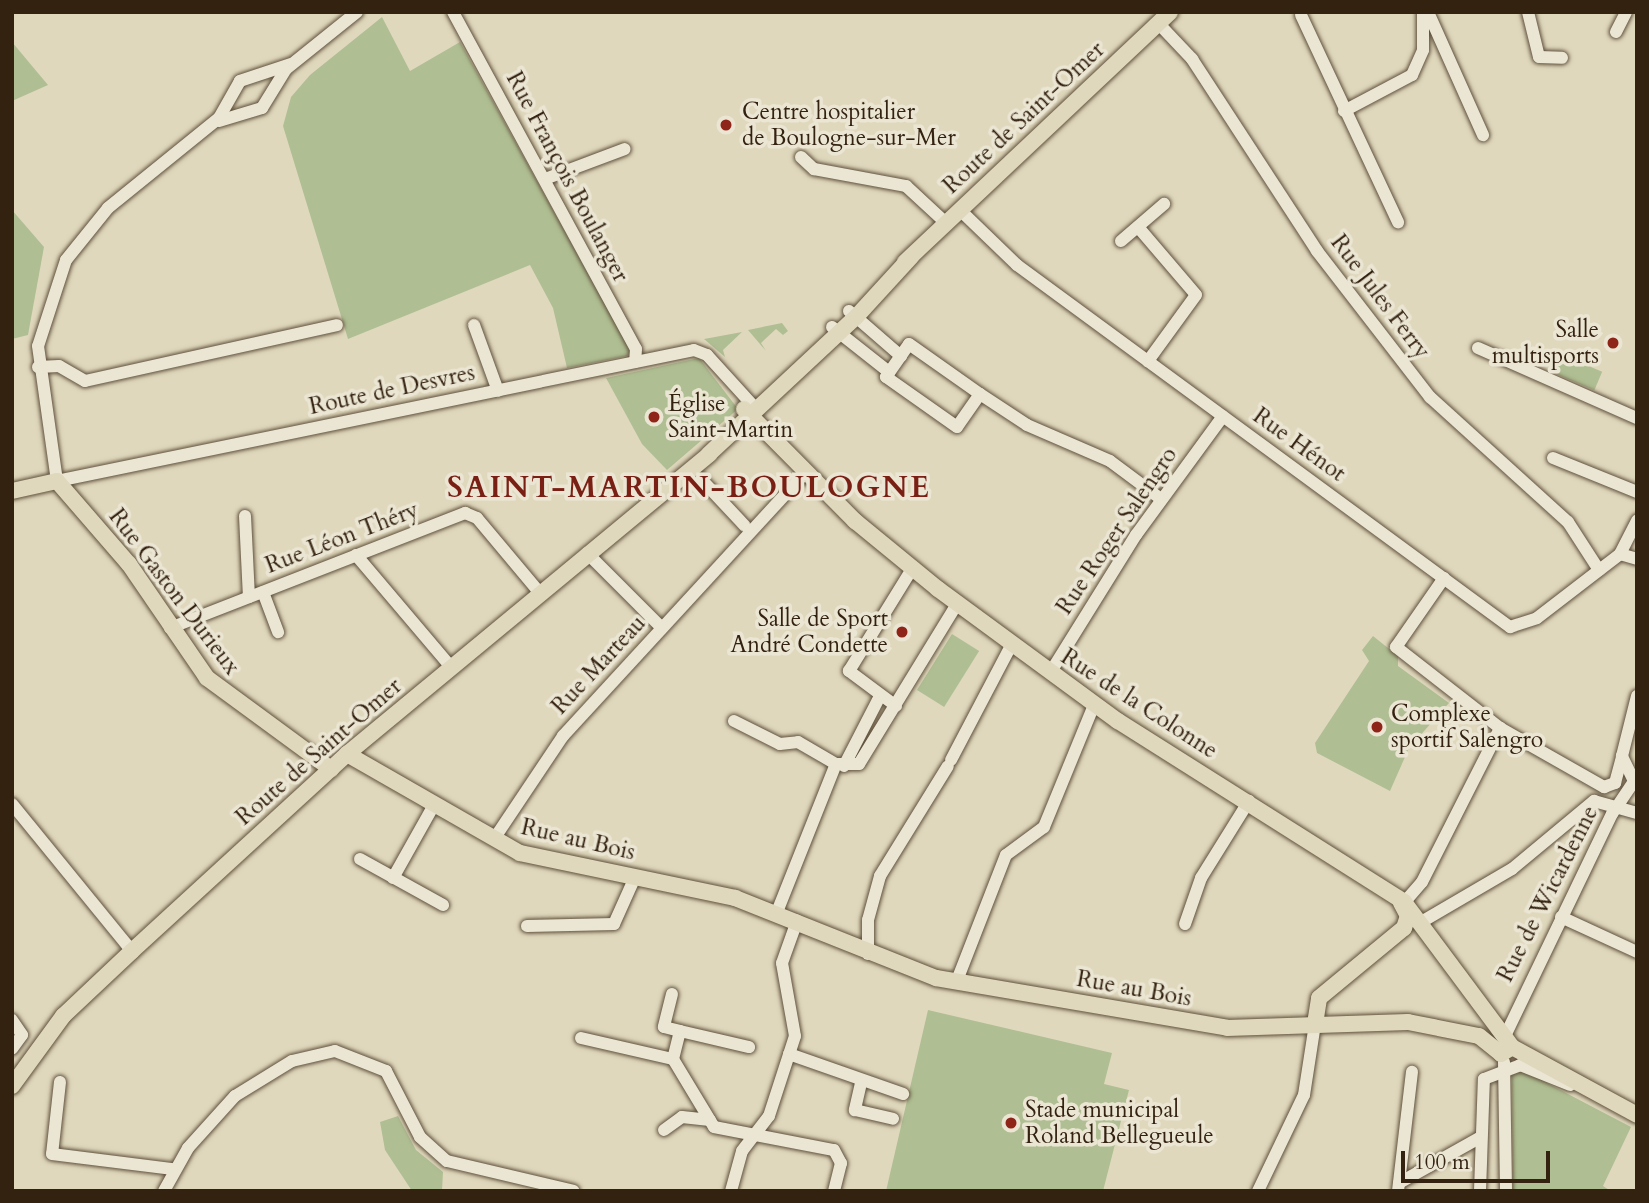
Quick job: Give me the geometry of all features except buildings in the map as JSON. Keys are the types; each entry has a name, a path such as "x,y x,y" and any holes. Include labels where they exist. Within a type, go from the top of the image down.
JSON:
{"main road":[{"name":"Route de Saint-Omer","path":"12,1086 63,1016 132,951 347,754 679,475 853,314 1164,18"},
{"name":"Rue de la Colonne","path":"750,409 806,472 912,569 957,604 1094,705 1249,801 1429,921 1483,1002 1504,1047"},
{"name":"Route de Desvres","path":"12,491 57,481"},
{"name":"Rue Gaston Durieux","path":"57,481 129,565 170,628 218,689 331,769"},
{"name":"Rue au Bois","path":"347,754 525,855 635,877 777,912 867,954 956,983 1227,1028 1420,1023 1479,1036 1637,1115"},
{"path":"1315,1024 1319,998 1404,928 1408,916 1401,902"}],"street":[{"path":"213,125 262,108 291,64 357,12"},
{"name":"Rue François Boulanger","path":"453,12 636,349 635,362"},
{"path":"1344,111 1412,75 1423,50 1423,12"},
{"path":"1429,12 1483,135"},
{"path":"1528,12 1539,57 1562,58"},
{"path":"1616,32 1626,12"},
{"path":"1301,15 1398,222"},
{"name":"Rue Jules Ferry","path":"1164,18 1317,251 1430,397 1568,522 1598,570"},
{"path":"57,481 38,367 43,320 71,252 108,208 213,125 234,96 240,81 291,64"},
{"path":"255,78 268,96"},
{"path":"234,96 249,111"},
{"path":"545,179 625,149"},
{"path":"802,157 814,169 906,186 946,223"},
{"path":"1122,242 1164,204"},
{"name":"Rue Hénot","path":"960,210 1012,261 1516,628 1620,554"},
{"path":"1138,227 1196,295 1148,361"},
{"path":"853,314 901,356"},
{"path":"38,367 59,366 85,381 337,325"},
{"path":"474,325 498,391"},
{"path":"836,330 889,372"},
{"path":"980,394 957,427 886,377 909,344 1027,425 1110,461 1161,499"},
{"path":"1478,348 1637,418"},
{"name":"Route de Desvres","path":"57,481 635,362 702,352 750,409"},
{"name":"Rue Roger Salengro","path":"1051,673 1161,499 1223,416"},
{"path":"1553,458 1637,492"},
{"name":"Rue Marteau","path":"494,839 558,742 748,529 806,472"},
{"path":"701,479 748,529"},
{"name":"Rue Léon Théry","path":"170,628 468,512 540,593"},
{"path":"245,516 249,597"},
{"path":"1637,520 1620,554 1637,559"},
{"path":"587,553 662,628"},
{"path":"356,555 451,667"},
{"path":"896,706 852,679 849,668 912,569"},
{"path":"1444,578 1396,648 1500,728 1605,788 1616,780 1622,756 1632,739 1637,696"},
{"path":"263,592 278,632"},
{"path":"734,721 780,744 798,742 840,765 864,760 957,604"},
{"path":"867,954 869,913 880,876 950,763 1012,644"},
{"path":"777,912 840,765 880,696"},
{"path":"956,983 1006,855 1044,827 1094,705"},
{"path":"1429,921 1417,905 1422,882 1500,728"},
{"path":"1622,756 1635,779"},
{"name":"Rue de Wicardenne","path":"1504,1047 1517,1002 1617,804 1635,779"},
{"path":"1185,924 1199,883 1249,801"},
{"path":"1404,928 1429,921 1513,869 1594,801 1617,804 1637,813"},
{"path":"12,803 132,951"},
{"path":"393,878 435,805"},
{"path":"360,859 443,905"},
{"path":"527,926 614,924 635,877"},
{"path":"1401,902 1422,882"},
{"path":"1561,917 1637,952"},
{"path":"732,1191 742,1151 767,1120 789,1054 796,1018 782,963 797,921"},
{"path":"672,994 664,1027 749,1047"},
{"path":"1483,1002 1500,1013 1517,1002"},
{"path":"12,1020 22,1035 12,1049"},
{"path":"1258,1191 1304,1095 1315,1024"},
{"path":"680,1031 673,1059 714,1127 788,1138 838,1153 834,1191"},
{"path":"581,1038 673,1059"},
{"path":"1480,1191 1480,1087 1504,1047"},
{"path":"1504,1047 1506,1191"},
{"path":"164,1191 173,1169 241,1091 292,1061 335,1051 363,1056 386,1071 420,1138 447,1161 574,1191"},
{"path":"789,1054 834,1065 861,1083 903,1094"},
{"path":"1399,1187 1412,1072"},
{"path":"60,1082 52,1154 173,1169"},
{"path":"861,1083 855,1110 893,1119"},
{"path":"664,1130 682,1117 710,1120"},
{"path":"1399,1187 1481,1137"}],"green space":[{"path":"382,17 410,71 460,42 631,351 627,356 567,368 553,308 530,265 348,339 283,126 291,97 310,75"},
{"path":"12,42 48,85 12,101"},
{"path":"12,210 44,247 28,335 12,339"},
{"path":"782,323 788,331 783,335 776,329 761,343 766,351 748,330"},
{"path":"742,332 723,350 725,357 704,339"},
{"path":"1558,353 1602,372 1594,390 1550,371"},
{"path":"699,358 738,409 667,470 642,444 606,378"},
{"path":"952,634 979,651 944,707 917,690"},
{"name":"Complexe sportif Salengro","path":"1373,636 1398,656 1398,666 1449,703 1409,748 1390,791 1317,753 1315,743 1369,661 1362,650"},
{"name":"Stade municipal Roland Bellegueule","path":"928,1010 1112,1053 1104,1084 1129,1090 1103,1191 886,1191"},
{"path":"1520,1069 1631,1127 1603,1186 1611,1191 1513,1191 1512,1073"},
{"path":"398,1116 416,1150 443,1172 442,1191 412,1191 385,1150 380,1122"}],"place":[{"name":"Centre hospitalier de Boulogne-sur-Mer","path":"726,125"},
{"name":"Salle multisports","path":"1613,343"},
{"name":"Église Saint-Martin","path":"654,417"},
{"name":"Salle de Sport André Condette","path":"902,632"},
{"name":"Complexe sportif Salengro","path":"1377,727"},
{"name":"Stade municipal Roland Bellegueule","path":"1011,1123"}],"district":[{"name":"SAINT-MARTIN-BOULOGNE","path":"689,488"}]}
